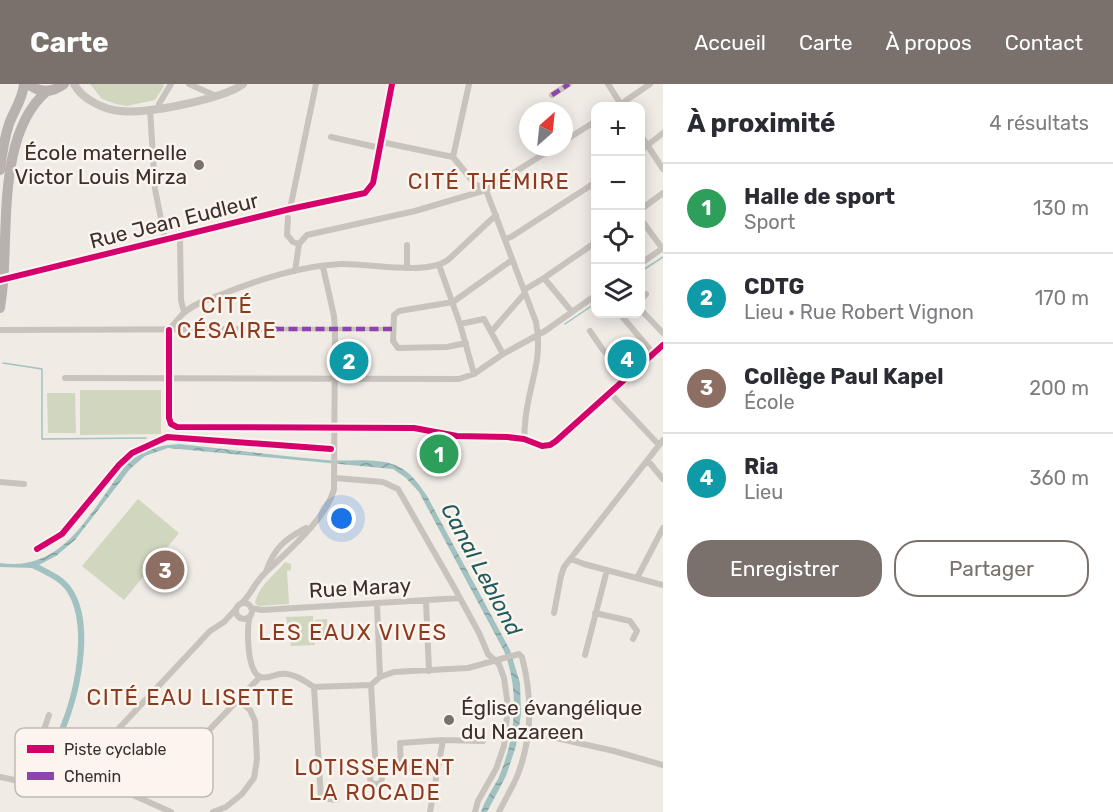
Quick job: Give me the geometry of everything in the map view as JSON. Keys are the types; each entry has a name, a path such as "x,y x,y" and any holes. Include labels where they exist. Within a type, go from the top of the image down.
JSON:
{"main road":[{"path":"0,170 3,134 26,84 35,89 57,88"},
{"path":"0,308 12,158 30,111 38,99 57,88"}],"street":[{"path":"165,239 155,189 154,109 171,84"},
{"path":"189,84 216,96"},
{"path":"57,88 76,87 93,102 108,109 121,111 182,105 228,93 243,84"},
{"path":"290,209 316,84"},
{"path":"381,145 392,84"},
{"path":"453,157 470,84"},
{"path":"552,95 569,84"},
{"path":"608,84 618,102"},
{"path":"625,102 650,84"},
{"path":"573,135 591,124"},
{"path":"645,148 663,133"},
{"path":"331,137 453,157 475,184 486,190 538,333 539,352 524,439"},
{"path":"645,142 663,169"},
{"name":"Rue Jean Eudleur","path":"2,280 290,209 365,193 372,185 381,145"},
{"path":"296,271 299,244 307,235 415,211 486,190 541,156"},
{"path":"505,239 591,185"},
{"path":"645,206 663,193"},
{"path":"496,215 448,260 439,265 407,267 339,264 296,271 259,280 202,302 184,312 169,330 168,418 171,424 177,427 414,428 457,436 507,436 542,446 550,445 663,345"},
{"path":"288,218 287,235 293,242 299,244"},
{"path":"645,225 663,248 645,261"},
{"path":"180,237 181,300 184,312"},
{"path":"407,245 407,267"},
{"path":"491,332 524,291 591,246"},
{"path":"466,344 447,347 402,348 394,343 394,316 397,312 453,302 512,260"},
{"path":"439,265 453,302 474,374"},
{"path":"119,728 210,631 224,622 253,592 266,573 270,560 287,539 312,525 329,504 334,489 335,475 335,330 323,267"},
{"path":"544,279 572,312"},
{"path":"65,378 445,380 459,378 474,374 503,354 545,331 591,299"},
{"path":"645,314 663,333"},
{"path":"623,318 653,353"},
{"path":"460,324 484,319 503,354"},
{"path":"0,330 393,329"},
{"path":"590,330 603,350 628,375"},
{"path":"554,613 561,576 571,559 661,442 610,393"},
{"path":"648,461 663,478"},
{"path":"335,475 387,483 398,489 460,598 488,654 498,660 502,669 507,693 506,732 496,769 478,801 475,812"},
{"path":"0,482 24,484"},
{"path":"637,578 663,528"},
{"path":"571,559 663,585"},
{"path":"585,655 607,570"},
{"path":"253,592 248,614 248,628 252,666 254,672 261,677"},
{"name":"Rue Maray","path":"224,622 262,610 460,598"},
{"path":"426,601 429,671"},
{"path":"242,603 248,614"},
{"path":"377,604 380,677"},
{"path":"236,609 236,613 248,614"},
{"path":"595,613 630,621 637,631 633,639"},
{"path":"212,728 261,677 287,674 314,687 371,685 380,677 394,672 468,668 519,654 522,657 529,689 529,732 519,772 499,812"},
{"path":"371,685 376,772"},
{"path":"314,687 321,798 337,801"},
{"path":"213,812 226,807 242,794 254,778 257,759 255,721 250,710 239,700"},
{"path":"45,728 49,715"},
{"path":"529,732 606,749 663,765"},
{"path":"430,812 443,740"},
{"path":"438,766 401,768 400,743 443,740 483,741"},
{"path":"0,777 15,780"},
{"path":"138,797 171,812"}],"green space":[{"path":"90,84 163,84 164,86 155,100 127,106 102,99"},
{"path":"80,390 161,390 161,434 80,435"},
{"path":"47,393 75,393 76,433 48,433"},
{"path":"138,499 179,533 124,600 82,566"},
{"path":"285,562 291,564 291,570 287,571 289,604 258,606 255,603 260,591"},
{"path":"313,616 315,645 291,646 286,617"},
{"path":"327,619 328,642 316,643 315,620"}],"water":[{"path":"179,444 289,457 378,461 395,465 417,482 427,496 510,650 520,683 521,714 516,746 506,776 487,812 481,812 498,779 512,731 514,699 509,667 504,651 419,492 406,478 393,469 168,448 145,456 130,469 75,540 56,556 33,568 0,567 0,563 20,564 53,553 78,530 131,461 153,448"}],"waterway":[{"path":"645,269 663,257"},
{"path":"565,324 591,306"},
{"path":"3,363 42,369 42,439 146,438"},
{"path":"33,565 67,586 77,607 81,626 79,670 62,728"}],"marked path":[{"path":"552,95 569,84"},
{"path":"275,329 393,329"}],"cycle path":[{"path":"0,280 290,209 365,193 373,183 392,84"},
{"path":"169,330 169,418 171,424 177,427 414,428 457,436 524,439 542,446 556,441 663,345"},
{"path":"37,549 62,534 119,465 132,453 167,437 331,449"}],"place":[{"name":"École maternelle Victor Louis Mirza","path":"199,165"},
{"name":"Ria","path":"627,359"},
{"name":"CDTG","path":"349,361"},
{"name":"Halle de sport","path":"439,454"},
{"name":"Collège Paul Kapel","path":"165,570"},
{"name":"Église évangélique du Nazareen","path":"449,720"}],"district":[{"name":"CITÉ THÉMIRE","path":"489,181"},
{"name":"CITÉ CÉSAIRE","path":"227,318"},
{"name":"LES EAUX VIVES","path":"353,632"},
{"name":"CITÉ EAU LISETTE","path":"191,697"},
{"name":"LOTISSEMENT LA ROCADE","path":"375,780"}],"water label":[{"name":"Canal Leblond","path":"482,569"}]}
